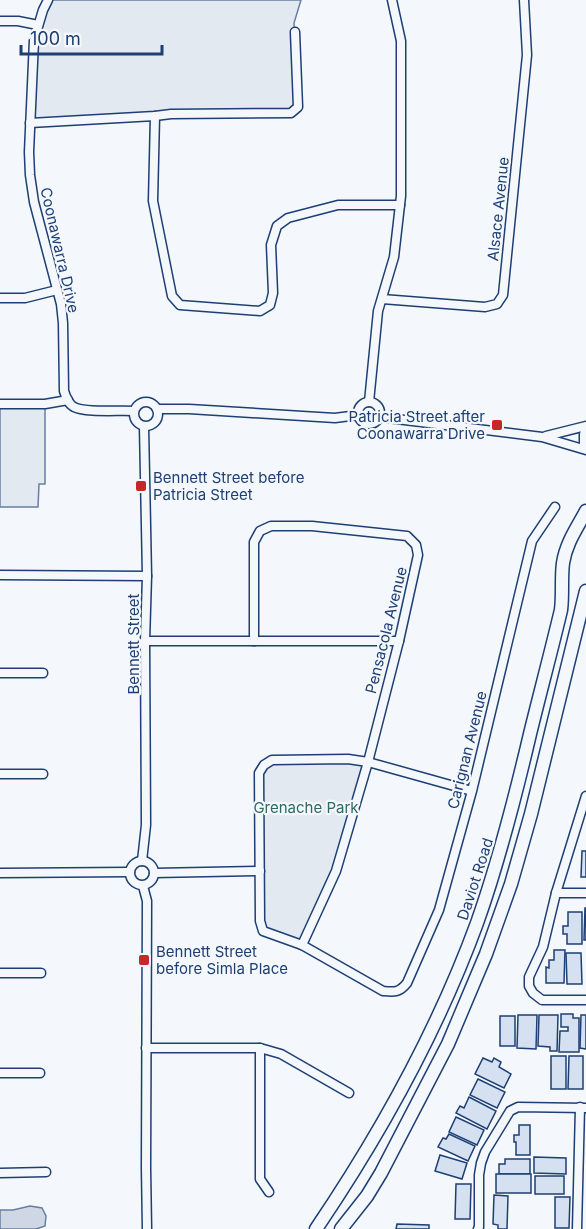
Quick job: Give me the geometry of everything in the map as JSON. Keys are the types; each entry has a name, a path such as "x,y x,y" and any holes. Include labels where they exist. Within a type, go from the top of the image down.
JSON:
{"street":[{"name":"Coonawarra Drive","path":"48,0 34,40 29,152 34,202 57,290 63,323 64,391 68,400"},
{"path":"369,402 378,311 394,257 401,196 401,41 392,0"},
{"name":"Alsace Avenue","path":"382,299 485,307 497,304 503,295 527,55 524,0"},
{"path":"0,21 18,21 38,25"},
{"path":"30,123 171,114 291,113 298,107 295,32"},
{"path":"155,116 153,201 172,296 180,305 260,310 270,305 273,293 271,244 277,226 288,218 338,206 400,205"},
{"path":"0,298 25,298 57,290"},
{"path":"0,404 45,404 68,400 74,407 85,410 134,411"},
{"path":"157,409 158,417 149,426 140,425 134,419 134,411 139,404 147,402 157,409 335,418 358,415"},
{"path":"369,402 377,405 380,412 380,417 374,423 366,424 358,415 360,406 369,402"},
{"path":"380,417 542,436 586,448 586,434"},
{"name":"Bennett Street","path":"142,861 146,825 147,576 144,426"},
{"path":"542,436 586,426"},
{"name":"Carignan Avenue","path":"302,945 383,991 394,992 402,989 407,983 439,910 472,791 532,541 555,507"},
{"name":"Daviot Road","path":"316,1229 360,1162 400,1093 440,1013 473,932 506,832 559,619 563,593 564,556 586,511"},
{"name":"Pensacola Avenue","path":"254,641 255,542 260,531 272,526 312,526 407,536 416,545 418,555 399,641 368,762 336,871 302,945"},
{"path":"0,576 147,576"},
{"path":"341,1229 367,1196 381,1173 444,1051 486,954 511,884 531,814 586,591"},
{"path":"145,641 399,641"},
{"path":"0,673 43,673"},
{"path":"302,945 263,931 260,921 260,773 264,765 272,760 348,759 368,762 472,791"},
{"path":"0,774 43,774"},
{"path":"586,796 556,893 543,947 529,977 529,986 533,993 542,1000 586,1000"},
{"path":"142,861 150,865 154,873 151,881 143,886 132,880 130,872 134,864 142,861"},
{"path":"154,873 260,871"},
{"path":"0,873 130,872"},
{"path":"143,886 147,901 147,1229"},
{"path":"556,893 586,893"},
{"path":"0,973 41,973"},
{"path":"147,1048 260,1048 281,1054 349,1093"},
{"path":"260,1048 260,1179 268,1192"},
{"path":"0,1073 40,1073"},
{"path":"479,1228 481,1163 485,1152 510,1111 518,1107 583,1107 577,1229"},
{"path":"0,1173 46,1172"}],"green space":[{"path":"48,0 301,0 294,23 298,107 288,112 30,123 34,40"},
{"path":"0,404 45,404 45,484 39,484 38,507 0,507"},
{"name":"Grenache Park","path":"272,760 368,762 336,871 302,945 263,931 259,773"}],"shaded area":[{"path":"30,1206 42,1208 46,1216 45,1226 36,1229 0,1229 0,1210"}],"building":[{"path":"582,851 586,851 586,877 581,877"},
{"path":"585,908 586,940 584,940"},
{"path":"568,912 582,912 582,944 567,944 567,934 563,934 563,926 568,926"},
{"path":"554,950 565,950 564,983 546,983 546,967 549,968 549,960 554,960"},
{"path":"566,953 581,953 582,984 567,984"},
{"path":"561,1014 573,1014 573,1018 579,1018 579,1052 559,1052 560,1031 568,1031 568,1027 561,1027"},
{"path":"518,1015 537,1015 536,1049 517,1048"},
{"path":"539,1015 558,1015 557,1051 550,1051 550,1047 538,1046"},
{"path":"581,1015 586,1015 586,1049 580,1048"},
{"path":"500,1016 515,1016 515,1046 500,1046"},
{"path":"551,1056 566,1056 566,1089 551,1089"},
{"path":"569,1056 583,1056 583,1089 568,1089"},
{"path":"483,1058 492,1062 494,1058 501,1062 499,1067 511,1074 504,1088 475,1074"},
{"path":"478,1079 505,1092 497,1108 470,1095"},
{"path":"469,1097 496,1111 487,1129 456,1113 460,1106 464,1108"},
{"path":"456,1117 484,1130 477,1145 449,1132"},
{"path":"519,1125 530,1125 530,1155 516,1155 514,1135 519,1135"},
{"path":"449,1134 475,1146 468,1161 438,1147 443,1138 446,1139"},
{"path":"440,1155 467,1163 462,1179 435,1171"},
{"path":"534,1157 566,1158 566,1174 534,1173"},
{"path":"505,1159 530,1159 530,1174 499,1174 499,1164 505,1164"},
{"path":"496,1174 531,1174 531,1193 496,1193"},
{"path":"535,1176 564,1176 564,1194 535,1194"},
{"path":"456,1184 471,1184 470,1219 455,1219"},
{"path":"494,1195 508,1196 507,1229 498,1229 498,1225 493,1224"},
{"path":"555,1197 570,1197 569,1228 555,1228"},
{"path":"397,1224 429,1225 429,1229 396,1229"}],"place":[{"name":"Patricia Street after Coonawarra Drive","path":"497,425"},
{"name":"Bennett Street before Patricia Street","path":"141,486"},
{"name":"Bennett Street before Simla Place","path":"144,960"}]}
